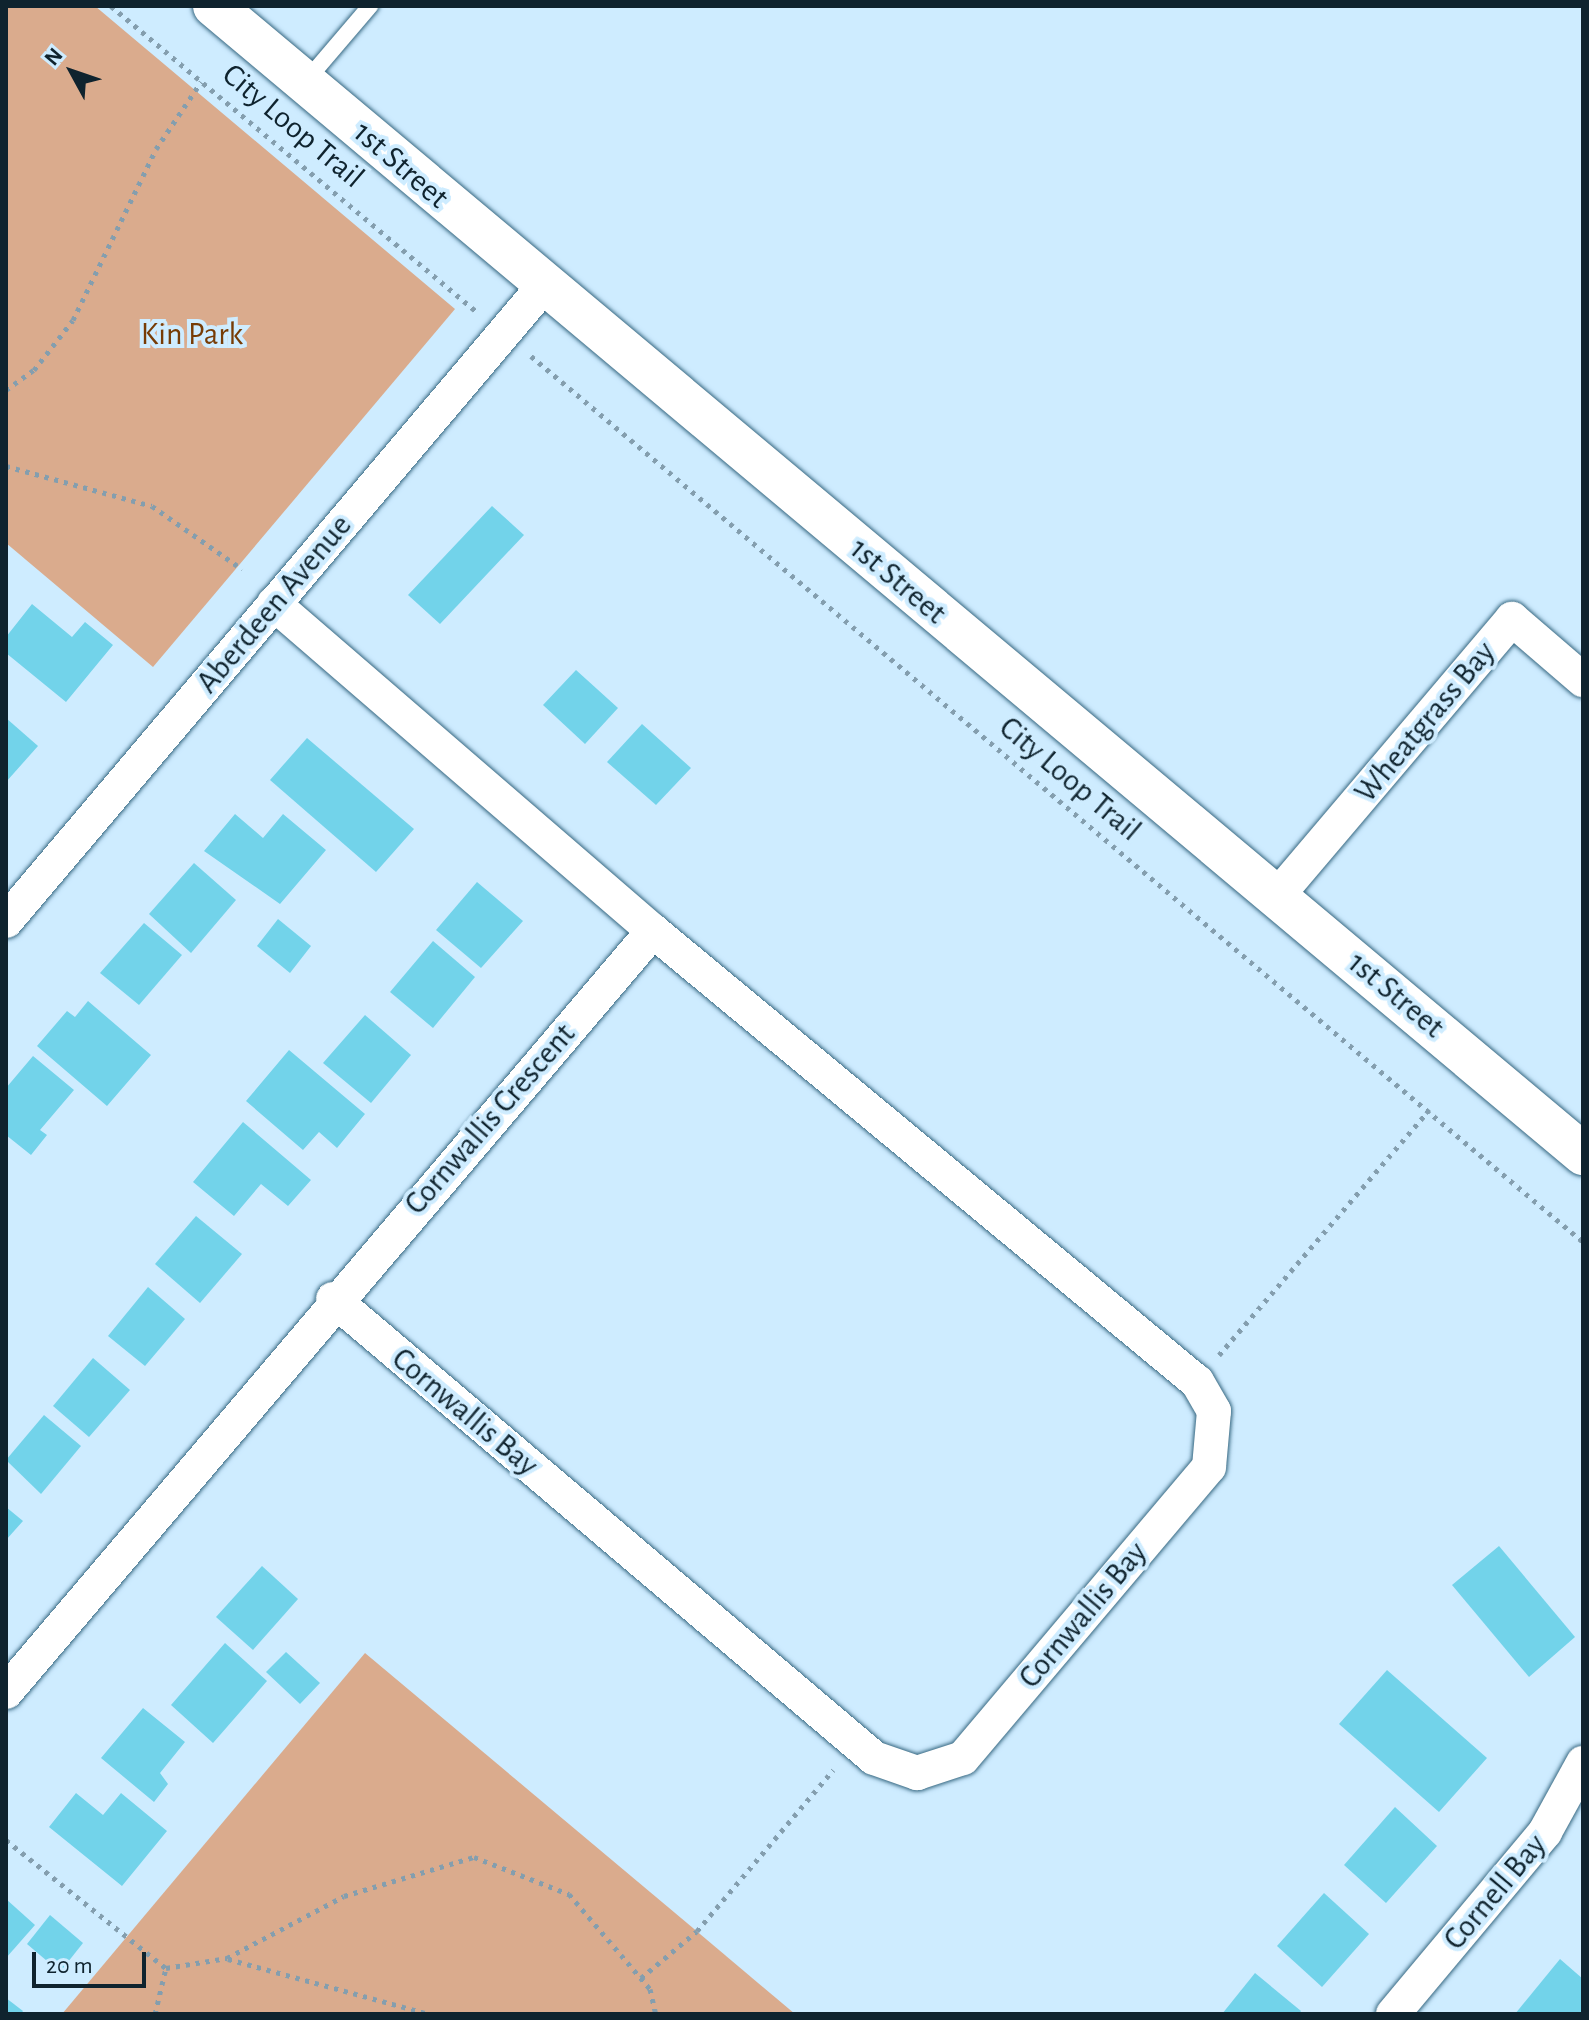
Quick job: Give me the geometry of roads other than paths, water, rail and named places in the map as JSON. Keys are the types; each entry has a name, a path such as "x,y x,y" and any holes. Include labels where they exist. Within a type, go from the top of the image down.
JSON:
{"street":[{"name":"1st Street","path":"214,6 543,287 1278,895 1583,1154"},
{"name":"Aberdeen Avenue","path":"6,921 543,287"},
{"path":"274,604 653,931"},
{"name":"Wheatgrass Bay","path":"1278,895 1512,619 1583,680"},
{"name":"Cornwallis Crescent","path":"6,1692 333,1299 653,931"},
{"name":"Cornwallis Bay","path":"333,1299 874,1758 917,1773 963,1758 1209,1467 1214,1411 1197,1382 653,931"},
{"name":"Cornell Bay","path":"1393,2014 1545,1832 1583,1763"}],"lane":[{"path":"305,82 370,6"}],"park label":[{"name":"Kin Park","path":"192,334"}]}
